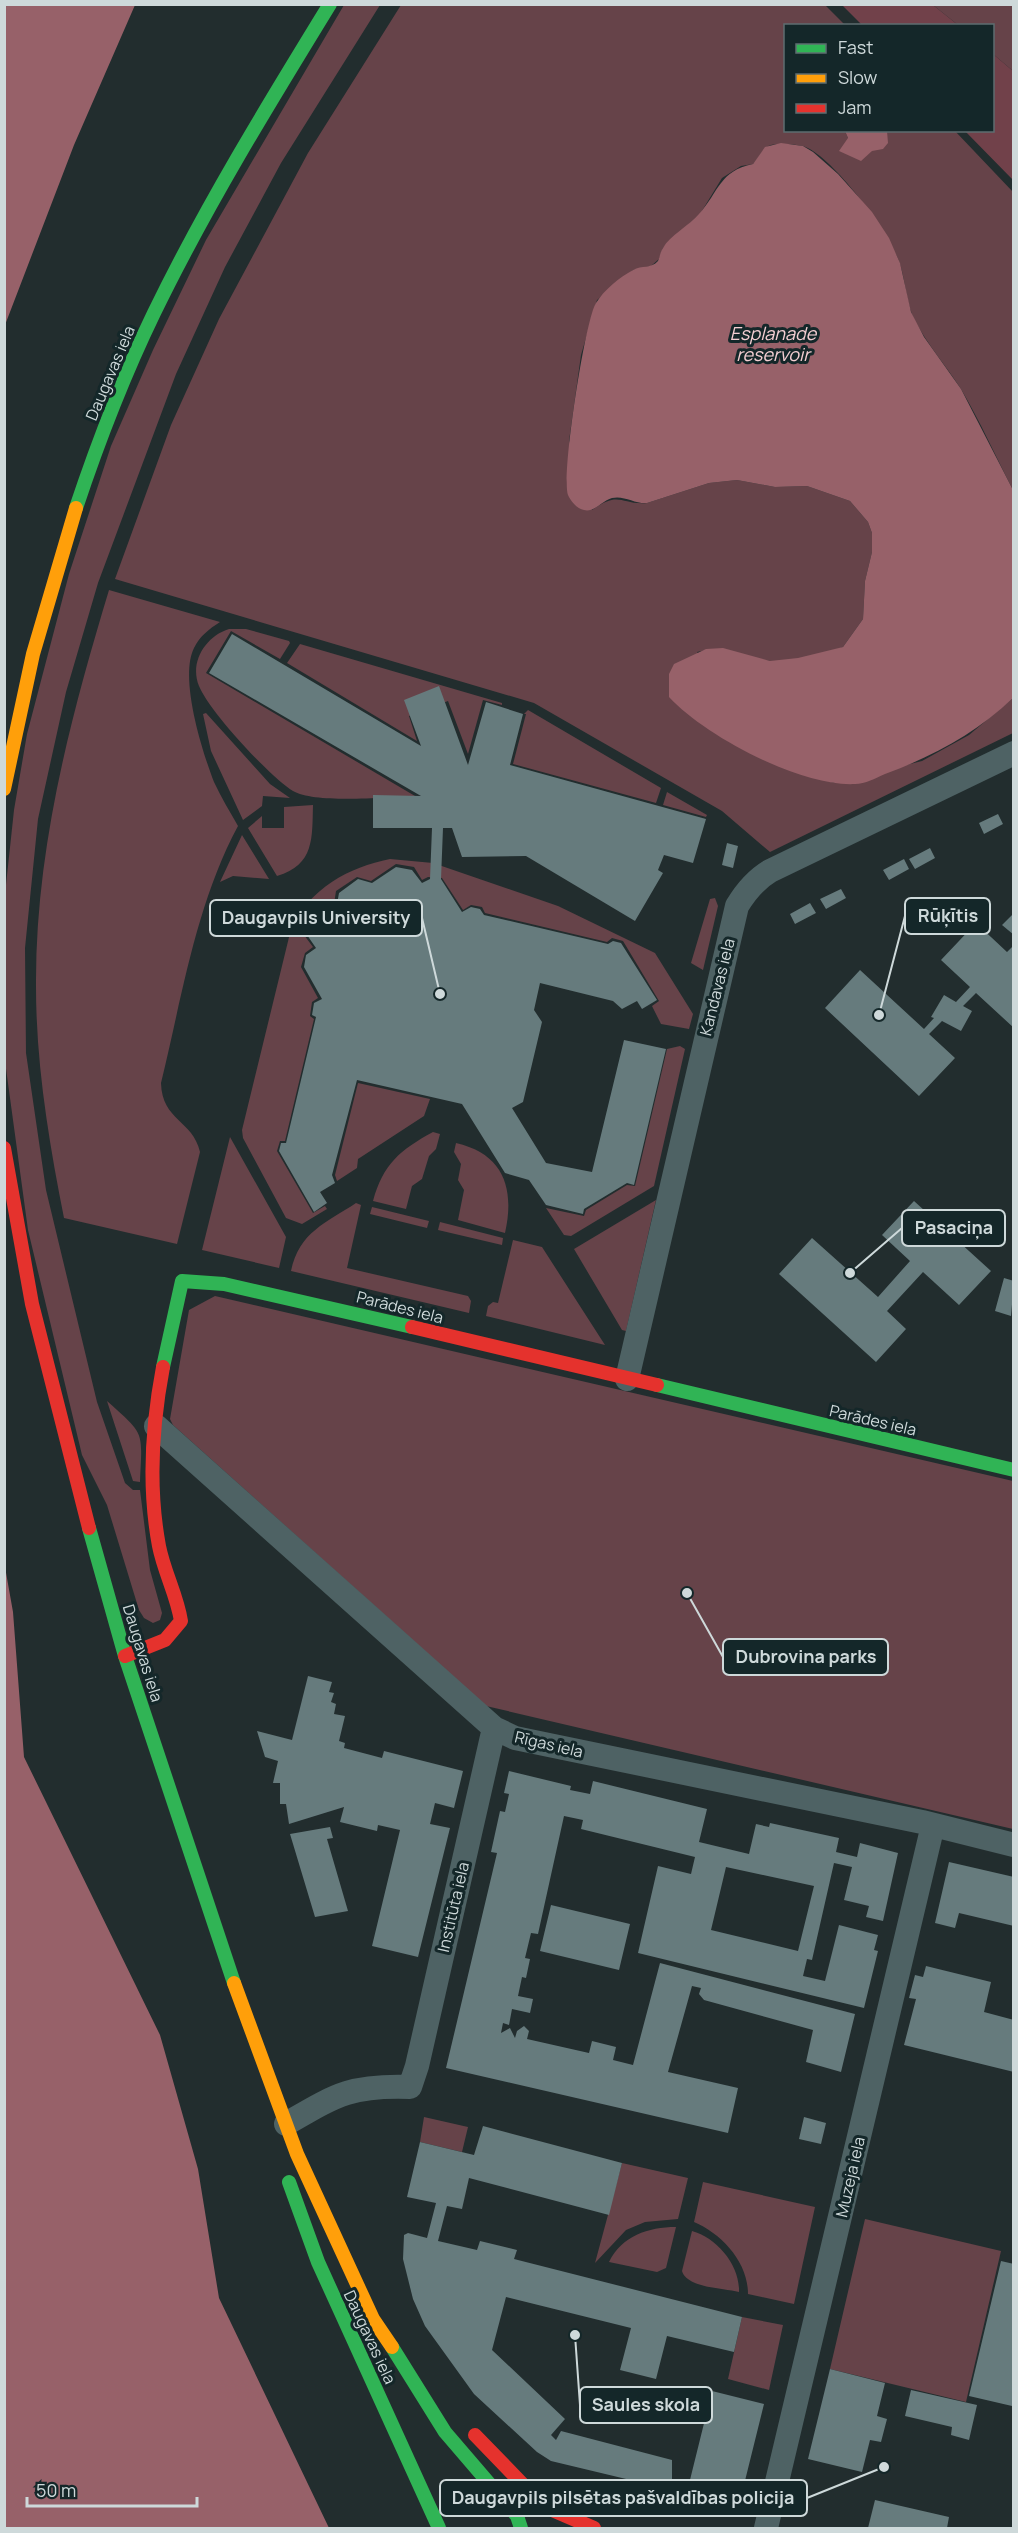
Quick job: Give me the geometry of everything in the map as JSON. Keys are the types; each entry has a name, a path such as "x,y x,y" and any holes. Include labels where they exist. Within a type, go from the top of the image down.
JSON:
{"main road":[{"name":"Daugavas iela","path":"4,789 26,681 48,600 108,415 153,315 204,216 330,4"},
{"name":"Daugavas iela","path":"4,1148 32,1304 68,1450 125,1656 227,1964 297,2154 373,2319 417,2384 445,2432 517,2516 521,2529"},
{"name":"Parādes iela","path":"125,1656 165,1641 177,1631 181,1621 159,1547 154,1509 156,1426 171,1317 182,1281 224,1284 279,1295 1014,1470"},
{"name":"Daugavas iela","path":"297,2154 289,2184 318,2262 440,2529"},
{"name":"Daugavas iela","path":"417,2384 456,2418 537,2499 594,2529"},
{"path":"550,2524 574,2519"}],"street":[{"name":"Kandavas iela","path":"627,1379 704,1040 737,906 742,897 757,879 770,871 1014,753"},
{"name":"Rīgas iela","path":"156,1426 494,1728 514,1738 933,1825 1014,1845"},
{"name":"Institūta iela","path":"286,2124 337,2094 374,2086 410,2086 417,2066 494,1728"},
{"name":"Muzeja iela","path":"766,2529 933,1825"}],"shaded area":[{"path":"344,5 380,5 281,163 225,267 176,374 98,583 66,692 38,819 25,948 26,1053 46,1190 97,1402 125,1483 133,1490 140,1490 150,1570 162,1613 160,1620 153,1623 144,1618 139,1610 107,1505 82,1455 28,1230 4,1054 5,894 14,810 27,734 69,574 111,446 153,350 206,240"},
{"path":"401,5 825,5 844,24 784,24 784,132 845,132 848,138 881,132 956,132 1013,192 1013,490 961,389 915,321 900,264 885,235 859,198 829,164 815,152 796,145 768,146 753,164 741,166 722,178 700,214 663,248 659,259 651,266 633,270 597,300 581,355 569,441 592,510 609,501 647,503 709,483 737,480 775,487 807,486 850,501 868,522 872,533 872,552 865,581 863,619 843,647 796,660 777,661 759,659 728,650 697,652 781,766 834,783 922,761 969,735 1013,698 1013,733 770,852 722,811 534,703 115,579 171,425 219,319 308,153"},
{"path":"842,5 933,5 957,24 861,24"},
{"path":"933,5 1013,5 1013,71 994,55 994,24 957,24"},
{"path":"994,55 1013,71 1013,180 966,132 994,132"},
{"path":"109,590 220,622 205,633 194,648 189,677 198,734 209,769 238,826 223,856 201,919 161,1083 167,1105 191,1133 200,1152 177,1244 64,1218 41,1074 36,987 37,936 48,836 68,736"},
{"path":"229,629 246,629 290,643 280,659 231,631 206,673 415,796 334,799 303,795 293,791 270,772 227,727 205,697 196,677 198,659 202,651 213,637"},
{"path":"300,644 502,703 502,705 483,700 468,754 448,701 409,716 417,741 287,663"},
{"path":"528,710 661,788 656,803 513,764 526,714 524,714"},
{"path":"206,713 270,784 290,798 263,796 262,806 243,820 211,751 203,714"},
{"path":"667,792 707,815 706,817 663,805"},
{"path":"313,805 311,839 305,857 299,865 277,876 248,828 262,816 262,828 284,828 284,807"},
{"path":"242,835 269,879 233,876 220,882"},
{"path":"390,859 433,863 558,906 655,953 693,1014 689,1029 661,1024 652,1006 659,1001 623,941 612,938 607,942 485,913 482,907 471,905 463,910 442,878 428,877 422,880 414,867 396,864 371,881 357,877 336,891 334,904 310,919 304,935 313,947 305,953 301,967 318,998 312,1002 310,1016 314,1019 285,1141 280,1141 277,1151 313,1213 325,1206 327,1209 302,1224 286,1218 243,1138 242,1130 291,929 308,902 319,891 345,874"},
{"path":"715,898 718,906 703,970 691,963 710,899"},
{"path":"680,1046 685,1049 654,1186 571,1236 564,1235 546,1208 584,1216 586,1210 627,1185 635,1186 667,1049"},
{"path":"358,1083 430,1099 424,1116 358,1159 357,1168 337,1181 335,1175"},
{"path":"433,1132 440,1134 436,1149 429,1156 422,1179 412,1186 406,1209 373,1201 382,1177 394,1159 411,1145"},
{"path":"230,1137 286,1237 279,1268 202,1250"},
{"path":"456,1143 472,1148 485,1156 502,1176 507,1188 508,1202 505,1233 458,1220 464,1190 458,1180 461,1164 454,1152"},
{"path":"656,1200 626,1331 622,1330 574,1249"},
{"path":"356,1203 361,1205 347,1268 468,1296 471,1301 469,1313 291,1271 300,1247 307,1238 324,1223"},
{"path":"372,1207 429,1221 427,1228 370,1214"},
{"path":"440,1222 503,1238 502,1245 438,1230"},
{"path":"513,1240 542,1247 605,1345 486,1316 488,1306 493,1302 498,1303"},
{"path":"215,1296 1013,1481 1013,1829 486,1706 173,1425 170,1419 189,1310"},
{"path":"107,1401 129,1421 139,1435 141,1443 140,1482 133,1481"},
{"path":"424,2117 468,2127 462,2152 420,2142"},
{"path":"622,2163 688,2178 678,2219 645,2222 626,2230 595,2263"},
{"path":"703,2182 815,2207 794,2304 748,2294 744,2271 732,2250 714,2234 694,2222"},
{"path":"865,2219 1001,2251 966,2402 830,2369"},
{"path":"676,2227 666,2268 657,2272 609,2262 621,2246 637,2235 646,2231"},
{"path":"692,2231 710,2240 725,2254 736,2272 739,2292 698,2284 685,2277 682,2271"},
{"path":"742,2317 783,2325 769,2390 728,2379"}],"water":[{"path":"5,4 135,5 74,145 5,325"},
{"path":"845,132 887,132 888,143 883,149 872,151 861,161 839,151 848,138"},
{"name":"Esplanade reservoir","path":"781,143 803,146 813,152 838,174 872,212 889,238 900,263 911,312 924,337 961,389 1013,490 1013,698 999,711 954,742 920,759 859,784 833,783 808,777 755,756 706,727 669,697 669,674 674,664 706,649 723,648 770,661 798,658 843,647 863,619 865,581 872,552 872,533 868,522 850,501 807,486 775,487 737,480 709,483 647,503 612,498 588,510 576,506 568,495 568,459 580,366 591,315 599,298 623,276 658,261 666,243 699,214 726,177 742,167 753,164 765,147"},
{"path":"5,1567 13,1612 24,1757 160,2035 198,2169 219,2298 329,2528 5,2528"}],"building":[{"path":"232,634 421,746 404,700 439,686 468,765 486,702 523,714 510,765 706,819 693,863 664,855 658,870 663,873 635,921 526,856 462,857 452,828 443,828 441,879 462,912 471,907 480,909 484,915 608,944 613,941 621,943 657,1000 642,1009 637,1001 622,1009 613,1001 540,983 534,1010 542,1022 523,1102 512,1108 546,1163 592,1172 624,1040 666,1049 634,1185 627,1183 584,1209 583,1214 546,1205 529,1180 505,1173 462,1104 357,1080 332,1175 335,1183 320,1192 327,1203 314,1212 279,1151 281,1143 286,1143 316,1017 312,1015 314,1003 322,999 304,967 306,955 316,948 307,935 312,920 337,904 339,893 358,879 372,883 396,867 412,870 422,883 430,879 432,828 373,828 373,795 421,796 209,673"},
{"path":"998,814 1003,824 984,834 979,823"},
{"path":"727,843 738,846 733,868 722,865"},
{"path":"930,848 935,858 915,869 909,859"},
{"path":"904,859 909,869 889,880 883,870"},
{"path":"841,889 846,898 826,909 820,899"},
{"path":"810,903 816,913 795,924 790,914"},
{"path":"1014,913 1014,935 1002,925"},
{"path":"976,923 1007,952 1014,945 1014,1028 976,993 963,1006 972,1011 961,1031 942,1021 929,1034 955,1058 919,1096 825,1008 860,970 924,1029 934,1018 931,1017 944,995 956,1002 970,987 941,960"},
{"path":"914,1201 991,1271 959,1305 923,1272 887,1311 906,1329 876,1362 779,1274 812,1238 878,1297 910,1261 882,1235"},
{"path":"1004,1278 1014,1281 1011,1316 995,1311"},
{"path":"308,1676 332,1682 329,1692 334,1693 331,1702 336,1704 334,1714 345,1716 339,1741 345,1743 344,1748 382,1758 384,1751 463,1771 454,1808 435,1803 430,1824 450,1828 418,1957 372,1946 400,1830 378,1825 377,1831 340,1822 344,1807 289,1824 286,1804 280,1804 280,1783 273,1783 278,1761 265,1757 257,1731 292,1740"},
{"path":"509,1771 571,1786 570,1790 590,1794 593,1781 707,1809 699,1842 749,1854 756,1824 769,1827 770,1823 839,1838 836,1852 857,1857 860,1843 898,1853 883,1921 866,1917 869,1906 844,1900 852,1867 834,1863 812,1960 807,1959 803,1976 825,1981 839,1925 878,1935 874,1950 878,1951 864,2008 638,1953 658,1866 691,1874 695,1857 581,1829 583,1820 564,1816 538,1934 531,1933 525,1958 530,1959 526,1978 522,1977 518,1996 533,1999 530,2013 512,2009 509,2025 503,2023 501,2033 510,2028 515,2038 517,2031 524,2026 529,2031 527,2039 589,2053 592,2041 616,2047 613,2060 633,2065 660,1963 855,2014 841,2072 806,2062 813,2030 704,2000 699,1994 701,1988 692,1986 668,2072 738,2088 728,2133 446,2068 497,1853 491,1852 500,1811 505,1812 509,1794 504,1793","holes":["726,1867 814,1886 798,1951 711,1930"]},
{"path":"330,1827 333,1838 327,1839 348,1911 315,1917 290,1834"},
{"path":"949,1862 1014,1877 1014,1926 959,1913 955,1928 935,1923"},
{"path":"551,1905 630,1924 619,1970 540,1951"},
{"path":"926,1966 991,1982 984,2012 1014,2020 1014,2072 904,2045 916,1999 909,1998 915,1975 923,1977"},
{"path":"804,2117 826,2123 821,2144 799,2139"},
{"path":"483,2126 622,2163 609,2215 469,2178 462,2209 447,2206 438,2241 477,2250 480,2241 517,2250 514,2259 742,2317 734,2352 667,2336 656,2379 620,2370 631,2328 506,2297 492,2350 565,2419 551,2435 556,2440 561,2431 672,2460 672,2490 551,2461 537,2452 474,2394 425,2326 413,2299 403,2259 404,2235 408,2233 427,2238 436,2203 407,2197 420,2142 474,2155"},
{"path":"1001,2261 1014,2264 1012,2406 969,2396"},
{"path":"830,2369 885,2383 877,2416 887,2419 881,2442 870,2440 862,2472 808,2459"},
{"path":"911,2390 977,2405 969,2440 951,2435 952,2427 905,2416"},
{"path":"712,2391 764,2404 738,2509 686,2496"},
{"path":"875,2500 949,2517 947,2528 868,2528"}],"traffic: fast":[{"path":"76,508 121,385 174,273 238,156 330,4"},
{"path":"163,1367 182,1281 224,1284 412,1327"},
{"path":"657,1385 1014,1470"},
{"path":"89,1528 125,1656 234,1983"},
{"path":"289,2182 318,2262 439,2528"},
{"path":"392,2347 445,2432 517,2516 521,2528"}],"traffic: slow":[{"path":"4,789 33,654 76,508"},
{"path":"234,1983 297,2154 373,2319 392,2347"}],"traffic: jam":[{"path":"4,1148 32,1304 89,1528"},
{"path":"412,1327 657,1385"},
{"path":"125,1656 165,1640 181,1621 159,1546 153,1501 154,1434 163,1367"},
{"path":"475,2435 537,2499 550,2509 594,2528"}],"place":[{"name":"Daugavpils University","path":"440,994"},
{"name":"Rūķītis","path":"879,1015"},
{"name":"Pasaciņa","path":"850,1273"},
{"name":"Dubrovina parks","path":"687,1593"},
{"name":"Saules skola","path":"575,2335"},
{"name":"Daugavpils pilsētas pašvaldības policija","path":"884,2467"}]}
